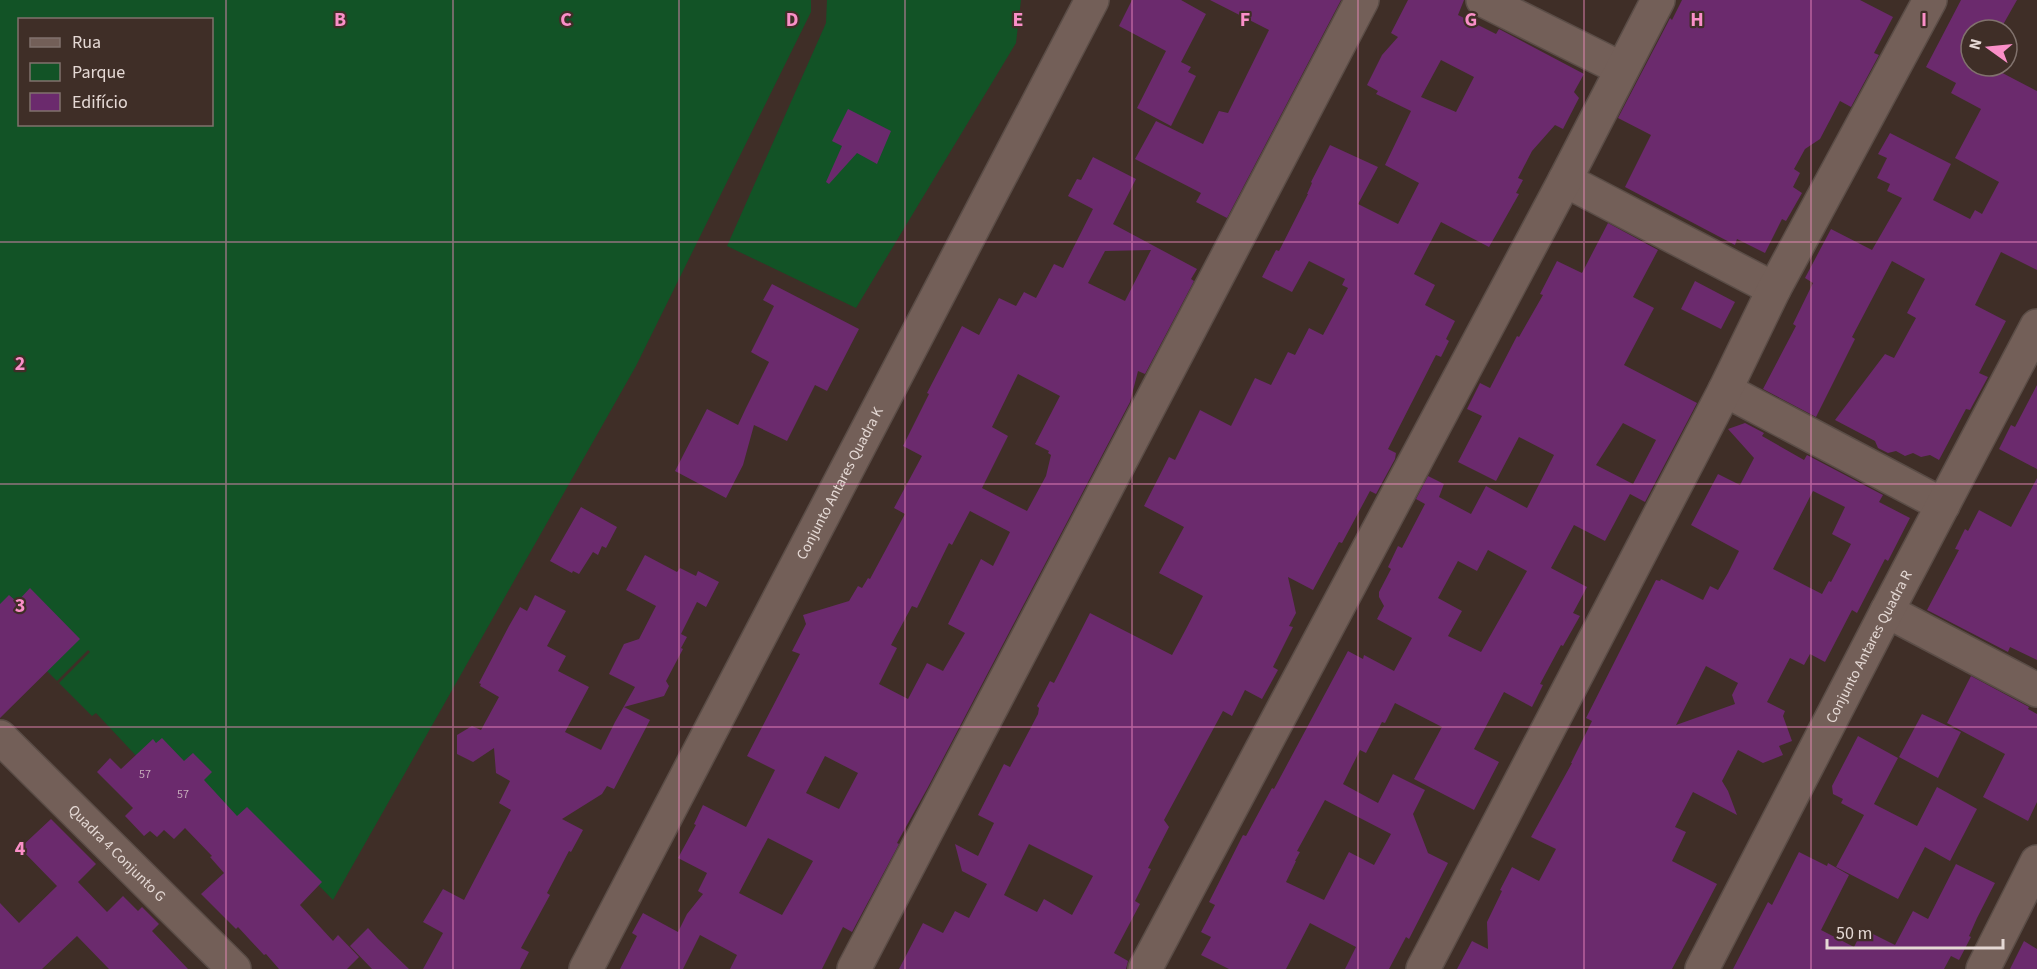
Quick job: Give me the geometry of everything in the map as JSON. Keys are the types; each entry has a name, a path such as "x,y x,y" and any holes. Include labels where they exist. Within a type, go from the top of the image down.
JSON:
{"street":[{"name":"Conjunto Antares Quadra K","path":"586,969 1092,0"},
{"path":"854,969 1362,0"},
{"path":"1483,0 1622,69"},
{"path":"1145,969 1565,180 1658,0"},
{"path":"1423,969 1725,390 1774,289 1929,0"},
{"path":"1565,180 1774,289"},
{"name":"Conjunto Antares Quadra R","path":"1701,969 2037,326"},
{"path":"1725,390 1943,505"},
{"path":"1887,611 2037,690"},
{"name":"Quadra 4 Conjunto G","path":"0,737 234,969"},
{"path":"1983,969 2037,862"}],"green space":[{"path":"0,0 811,0 811,12 636,366 333,900 246,811 216,841 96,713 92,716 59,683 90,652 88,650 57,681 0,624"},
{"path":"827,0 1021,0 1016,43 856,308 727,246 826,23"}],"building":[{"path":"1132,0 1181,0 1206,14 1181,62 1191,67 1188,72 1196,76 1171,126 1137,108 1166,51 1119,26"},
{"path":"1210,0 1341,0 1227,218 1196,202 1201,193 1135,159 1156,121 1203,144 1219,111 1228,113 1269,30"},
{"path":"1408,0 1464,0 1458,15 1496,34 1499,29 1584,74 1574,92 1579,98 1563,129 1555,125 1532,151 1518,178 1523,180 1516,193 1519,194 1489,247 1441,222 1414,274 1435,285 1425,305 1455,321 1446,339 1449,341 1441,357 1436,355 1388,449 1396,453 1395,459 1376,494 1370,491 1313,590 1288,577 1296,613 1289,626 1293,627 1273,667 1278,670 1262,699 1245,690 1232,716 1223,711 1164,820 1169,827 1148,868 1151,869 1135,901 1140,904 1114,953 1128,961 1126,969 899,969 923,923 943,933 955,911 969,918 987,884 962,871 955,844 978,856 994,823 978,815 1004,764 1010,767 1038,714 1037,706 1050,681 1054,683 1090,613 1172,655 1186,629 1203,596 1159,573 1184,527 1144,506 1169,457 1175,460 1200,410 1231,426 1255,378 1271,385 1288,352 1295,355 1309,328 1323,335 1348,288 1342,285 1345,279 1309,261 1292,292 1262,277 1276,250 1279,251 1330,145 1378,167 1358,204 1398,224 1419,183 1385,165 1411,111 1376,94 1378,91 1367,85 1382,55 1398,37 1391,33","holes":["1441,60 1474,77 1456,112 1421,97","1029,844 1093,876 1072,915 1044,899 1037,912 1004,895"]},
{"path":"1682,0 1860,0 1893,17 1874,53 1879,55 1851,107 1840,101 1820,139 1805,149 1794,169 1800,173 1793,187 1802,193 1786,221 1782,219 1765,253 1737,239 1735,245 1625,187 1651,135 1618,118 1670,18 1672,20"},
{"path":"1961,0 2017,0 2007,18 1959,18 1959,78 2012,78 2037,91 2037,270 2001,252 1975,305 2006,321 1979,373 1988,377 1970,410 1966,409 1939,460 1930,455 1921,457 1913,453 1905,456 1896,451 1888,453 1878,448 1875,441 1835,420 1885,354 1894,358 1916,318 1907,313 1925,279 1892,261 1852,337 1855,339 1816,417 1763,389 1796,326 1793,324 1813,283 1805,278 1831,229 1872,250 1902,198 1887,191 1890,184 1877,178 1887,158 1878,154 1890,133 1951,164 1933,200 1970,219 1975,210 1982,214 1999,182 1955,158 1981,109 1951,93 1956,83 1926,67"},
{"path":"848,109 891,131 877,164 857,153 829,184 826,182 842,146 832,141"},
{"path":"1093,157 1136,179 1113,224 1197,269 1191,279 1194,281 1145,374 1138,371 1130,402 852,932 843,927 822,969 730,969 737,955 700,935 683,969 620,969 637,936 632,933 643,913 678,932 687,914 703,894 698,891 707,873 678,858 696,825 694,824 703,805 746,827 775,770 747,756 800,654 792,651 806,624 803,615 849,601 858,586 862,588 868,578 870,579 905,514 894,508 922,456 903,446 929,394 927,393 962,326 979,335 999,298 1016,306 1024,292 1036,298 1054,264 1063,268 1093,209 1068,196 1077,179 1081,180","holes":["1151,250 1125,301 1088,283 1105,251","1018,374 1060,396 1035,444 1049,451 1051,455 1046,476 1027,511 982,488 1008,436 992,427","970,511 1010,532 993,566 981,559 948,624 965,633 943,671 927,663 908,699 879,684 897,648 891,645 912,606 917,608 949,543 952,545","825,756 858,773 839,809 806,793","768,838 813,861 782,915 739,893"]},
{"path":"1608,223 1658,250 1633,297 1654,308 1624,365 1697,403 1645,502 1630,494 1605,541 1574,525 1551,568 1587,587 1573,613 1580,616 1540,684 1543,685 1532,707 1504,692 1474,749 1499,762 1474,810 1414,779 1442,727 1395,703 1366,753 1360,750 1343,784 1378,803 1393,774 1425,790 1413,814 1428,853 1448,863 1409,939 1406,937 1389,969 1345,969 1356,947 1310,923 1286,969 1229,969 1201,955 1211,937 1201,932 1215,905 1209,902 1243,835 1246,836 1272,788 1274,789 1348,651 1363,659 1364,655 1394,671 1412,638 1377,619 1384,606 1379,592 1391,569 1388,567 1398,546 1402,548 1425,504 1416,499 1428,476 1444,484 1439,497 1471,514 1486,486 1527,508 1554,455 1519,437 1496,481 1458,462 1482,416 1467,409 1480,383 1490,388 1517,336 1519,337 1543,295 1540,294 1557,261 1582,273","holes":["1623,423 1656,440 1633,484 1596,465","1488,550 1527,571 1481,652 1448,636 1462,611 1438,598 1458,561 1477,571","1325,800 1391,834 1374,865 1349,852 1324,900 1286,882 1300,852 1297,851"]},
{"path":"1695,281 1735,302 1721,329 1681,309"},
{"path":"772,284 859,329 827,391 815,385 787,441 754,425 743,465 726,498 675,471 707,409 738,425 769,362 751,352 774,306 763,300"},
{"path":"2037,385 2037,469 1999,449 2011,425 2015,427"},
{"path":"1745,423 1764,433 1762,436 1804,460 1807,455 1883,495 1879,502 1910,518 1888,561 1885,559 1857,613 1852,610 1825,662 1810,654 1804,665 1790,658 1767,702 1785,711 1783,716 1792,741 1779,746 1783,755 1763,763 1738,750 1722,781 1737,815 1693,792 1675,827 1686,832 1672,861 1717,884 1672,969 1457,969 1472,941 1488,949 1487,922 1512,867 1539,881 1556,849 1531,837 1572,763 1592,721 1586,718 1656,580 1661,579 1703,600 1710,586 1718,590 1728,573 1739,551 1691,525 1718,474 1740,485 1754,458 1728,429","holes":["1813,491 1845,507 1832,534 1851,544 1822,594 1773,569","1706,666 1738,683 1732,695 1735,704 1676,725"]},
{"path":"2037,478 2037,660 2010,647 2008,652 1927,610 1959,550 1955,549 1965,529 1968,531 1979,510 2011,527"},
{"path":"581,507 617,527 606,548 602,546 598,555 593,552 579,574 573,571 572,573 550,561"},
{"path":"645,555 677,572 680,568 696,576 698,571 719,582 706,607 697,602 681,634 687,637 666,681 669,686 664,696 624,707 650,720 614,789 607,786 602,794 562,819 583,830 571,852 569,851 547,893 550,895 521,948 529,952 520,969 423,969 443,933 423,922 443,889 464,900 511,810 499,803 510,781 496,773 494,748 473,762 457,754 457,735 472,726 481,730 499,697 480,686 479,683 509,626 520,607 527,611 535,595 566,611 547,646 566,656 558,671 589,687 565,732 601,750 615,722 635,687 609,674 624,644 639,639 656,606 626,590"},
{"path":"30,588 80,639 0,718 0,604 9,595 17,602"},
{"path":"1971,676 2029,707 2028,709 2037,714 2037,802 2028,821 1983,797 2005,754 1947,723"},
{"path":"1922,714 1961,732 1938,778 1899,757"},
{"path":"1858,736 1898,758 1874,804 1917,826 1937,787 1977,809 1950,861 1925,847 1898,899 1836,867 1864,815 1841,803 1843,799 1833,794 1832,786"},
{"path":"162,738 184,761 193,753 212,772 204,780 237,816 247,807 322,882 300,905 333,941 338,935 359,957 347,969 279,969 238,927 236,929 201,894 224,873 210,857 212,856 185,828 174,839 164,830 157,837 150,831 144,836 125,816 133,808 97,772 110,758 121,769 153,739 156,743"},
{"path":"51,819 96,864 78,882 107,912 123,896 138,911 142,907 159,924 152,931 188,969 109,969 77,936 42,969 0,969 0,903 19,923 57,886 20,848"},
{"path":"1799,852 1827,866 1828,863 1849,875 1821,930 1854,947 1863,929 1895,945 1913,911 1928,919 1956,864 1995,883 1959,960 1951,956 1944,969 1733,969 1768,902 1772,905"},
{"path":"368,928 409,969 372,969 350,946"},
{"path":"2024,941 2037,949 2037,969 2010,969"}]}
